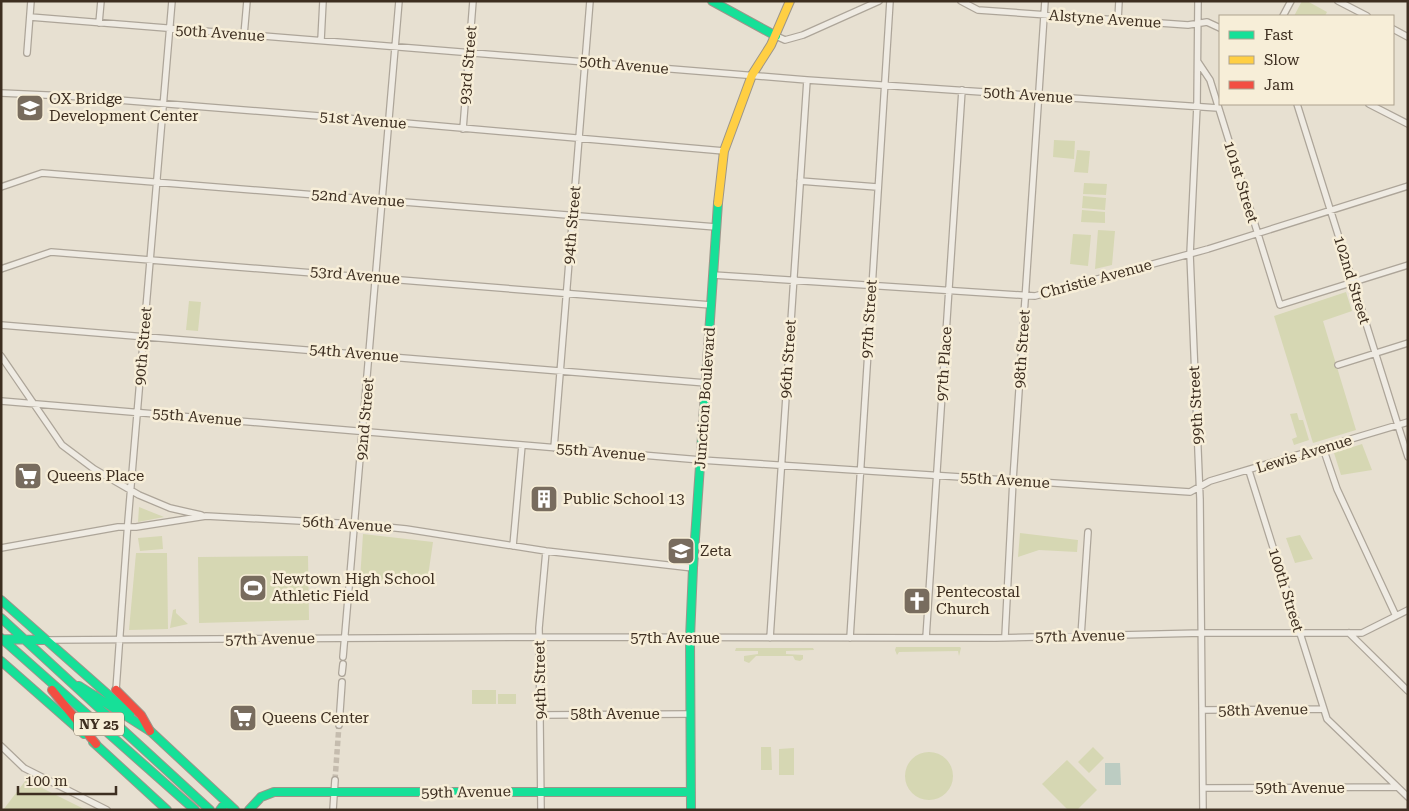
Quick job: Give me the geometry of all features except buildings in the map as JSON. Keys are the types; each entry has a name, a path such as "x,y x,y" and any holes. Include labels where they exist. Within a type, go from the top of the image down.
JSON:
{"main road":[{"path":"712,1 776,36"},
{"name":"Junction Boulevard","path":"691,810 690,638 693,568 716,227 724,150 752,75 776,36 790,1"},
{"path":"1,600 150,731 223,806 235,810"},
{"name":"NY 25","path":"1,618 210,810"},
{"name":"57th Avenue","path":"2,639 45,640"},
{"name":"NY 25","path":"2,639 195,810"},
{"path":"1,661 96,744 167,810"},
{"path":"33,667 96,744"},
{"path":"71,682 101,697 150,731"},
{"path":"116,690 141,715 150,731"},
{"name":"59th Avenue","path":"249,810 266,794 691,792"}],"street":[{"path":"27,53 31,1"},
{"path":"99,23 101,1"},
{"name":"90th Street","path":"116,690 130,491 145,337 172,1"},
{"path":"244,35 247,1"},
{"path":"321,40 323,1"},
{"name":"92nd Street","path":"343,657 364,431 399,1"},
{"name":"93rd Street","path":"463,129 474,1"},
{"name":"94th Street","path":"554,448 590,1"},
{"path":"776,36 785,40 803,36 879,1"},
{"name":"97th Street","path":"850,638 890,1"},
{"name":"Alstyne Avenue","path":"961,1 978,10 1188,25 1207,22 1219,28"},
{"name":"98th Street","path":"1006,637 1013,480 1045,1"},
{"path":"1118,20 1119,1"},
{"name":"99th Street","path":"1198,1 1197,106 1190,254 1200,487 1203,810"},
{"path":"1283,15 1290,1"},
{"path":"1338,1 1365,15"},
{"name":"50th Avenue","path":"30,17 807,80 1218,108"},
{"path":"1394,30 1408,37"},
{"name":"101st Street","path":"1198,62 1210,80 1256,234 1280,305 1352,282"},
{"name":"96th Street","path":"770,638 807,80"},
{"name":"97th Place","path":"926,638 962,90"},
{"name":"51st Avenue","path":"1,94 68,96 390,121 463,129 724,150"},
{"name":"102nd Street","path":"1297,105 1408,457"},
{"path":"1371,105 1408,124"},
{"name":"52nd Avenue","path":"1,187 42,173 716,227"},
{"path":"800,181 878,187"},
{"name":"Christie Avenue","path":"713,275 871,287 1035,296 1190,254 1408,186"},
{"name":"53rd Avenue","path":"1,269 51,252 376,276 711,305"},
{"path":"1352,282 1408,265"},
{"name":"54th Avenue","path":"1,325 706,382"},
{"path":"1338,365 1408,344"},
{"path":"1,356 62,444 94,469 130,491 170,508 206,516"},
{"name":"55th Avenue","path":"1,401 781,466 1190,492 1200,487"},
{"name":"Lewis Avenue","path":"1200,487 1210,481 1408,422"},
{"path":"513,546 522,445"},
{"path":"1323,448 1337,489 1396,616"},
{"name":"100th Street","path":"1248,471 1327,719 1408,798"},
{"name":"56th Avenue","path":"1,548 206,516 406,528 546,551 693,568"},
{"path":"1081,636 1088,532"},
{"name":"94th Street","path":"540,810 539,637 546,551"},
{"name":"57th Avenue","path":"45,640 539,637 926,638 1202,633 1362,633 1408,610"},
{"path":"1349,633 1408,691"},
{"path":"342,673 343,664"},
{"path":"339,725 342,682"},
{"name":"58th Avenue","path":"1202,710 1323,709"},
{"name":"58th Avenue","path":"540,715 690,714"},
{"path":"1,746 4,755 24,768 107,810"},
{"path":"333,810 335,780"},
{"name":"59th Avenue","path":"1203,788 1397,787"}],"green space":[{"path":"1302,1 1307,1 1327,12 1326,15 1295,15"},
{"path":"1054,140 1075,141 1074,159 1053,157"},
{"path":"1077,150 1090,151 1088,173 1074,172"},
{"path":"1084,183 1107,184 1106,195 1083,194"},
{"path":"1083,196 1106,198 1105,210 1082,208"},
{"path":"1082,210 1105,212 1105,223 1081,222"},
{"path":"1098,230 1115,231 1112,265 1095,269"},
{"path":"1073,234 1091,235 1088,266 1070,264"},
{"path":"1346,292 1352,311 1323,321 1356,430 1313,443 1274,316"},
{"path":"189,301 201,302 198,331 186,330"},
{"path":"1297,413 1299,420 1303,420 1309,440 1294,445 1292,439 1297,437 1290,414"},
{"path":"1362,444 1372,470 1341,475 1334,453"},
{"path":"139,507 164,517 138,522"},
{"path":"1020,533 1078,540 1077,552 1039,550 1018,557"},
{"path":"363,534 433,542 427,583 360,580"},
{"path":"1300,535 1313,559 1295,563 1286,538"},
{"path":"162,536 163,549 140,551 138,538"},
{"path":"136,553 167,553 168,629 129,630"},
{"name":"Newtown High School Athletic Field","path":"308,556 309,620 199,623 198,557"},
{"path":"176,609 176,613 188,624 170,628 173,610"},
{"path":"896,647 961,648 959,656 958,651 899,652 897,655"},
{"path":"736,648 813,648 814,650 786,651 786,654 803,655 803,659 800,661 795,660 793,656 756,656 749,663 744,661 744,656 758,654 758,651 735,651"},
{"path":"472,690 496,690 496,704 472,704"},
{"path":"498,694 516,694 516,704 498,704"},
{"path":"761,747 771,747 772,770 761,770"},
{"path":"1093,747 1104,758 1089,773 1078,762"},
{"path":"794,748 794,775 779,775 779,749"},
{"path":"929,752 938,754 946,759 951,767 953,776 951,785 946,793 938,798 929,800 920,798 912,793 907,785 905,776 907,767 912,759 920,754"},
{"path":"1067,760 1097,790 1077,810 1068,810 1042,784"},
{"path":"26,780 86,810 3,810"}],"shaded area":[{"path":"1105,763 1120,763 1121,785 1105,785"}],"tunnel":[{"path":"335,780 339,725"}],"traffic: fast":[{"path":"712,1 776,36"},
{"path":"691,810 690,638 693,568 718,203"},
{"path":"1,600 130,714"},
{"path":"1,618 210,810"},
{"path":"1,638 195,810"},
{"path":"1,639 45,640"},
{"path":"1,661 84,734"},
{"path":"79,686 150,731"},
{"path":"147,728 235,810"},
{"path":"93,742 167,810"},
{"path":"249,810 261,797 274,792 691,792"},
{"path":"220,810 226,802"}],"traffic: slow":[{"path":"718,203 724,151 752,75 771,45 790,1"}],"traffic: jam":[{"path":"52,690 96,744"},
{"path":"116,690 141,715 150,731"}],"place":[{"name":"OX Bridge Development Center","path":"30,108"},
{"name":"Queens Place","path":"28,476"},
{"name":"Public School 13","path":"544,499"},
{"name":"Zeta","path":"681,551"},
{"name":"Newtown High School Athletic Field","path":"253,588"},
{"name":"Pentecostal Church","path":"917,601"},
{"name":"Queens Center","path":"243,718"}]}
